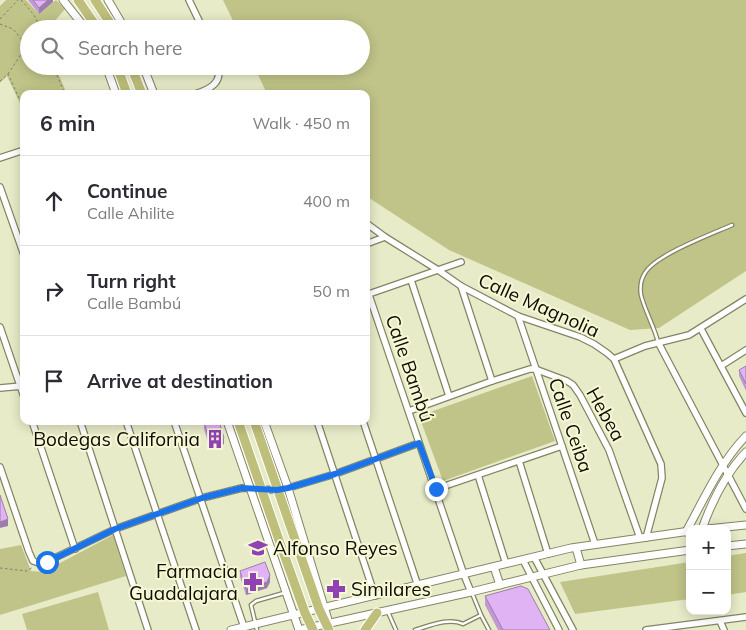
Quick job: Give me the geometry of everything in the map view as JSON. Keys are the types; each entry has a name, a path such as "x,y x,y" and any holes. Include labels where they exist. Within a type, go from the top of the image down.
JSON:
{"main road":[{"path":"78,0 92,20"},
{"path":"94,0 108,20"},
{"path":"120,75 126,90"},
{"path":"135,75 140,90"},
{"path":"239,425 305,613 313,628"},
{"path":"255,425 277,490 328,626"},
{"path":"365,630 377,613"}],"street":[{"path":"63,0 79,20"},
{"path":"108,0 120,20"},
{"path":"189,0 199,20"},
{"path":"109,75 115,90"},
{"path":"147,75 152,90"},
{"path":"207,90 217,82 218,75"},
{"path":"0,158 20,151"},
{"path":"0,187 20,244"},
{"name":"Calle Magnolia","path":"370,226 460,286 518,316 580,337 594,344 614,359 661,464 662,478 643,538"},
{"path":"370,243 385,237"},
{"path":"370,294 461,262"},
{"path":"411,280 449,396"},
{"path":"460,286 492,380"},
{"path":"614,359 629,352 689,335 746,299"},
{"name":"Calle Bambú","path":"370,301 464,574 472,592"},
{"name":"Calle Ceiba","path":"518,316 596,544"},
{"path":"0,327 20,381"},
{"path":"701,329 746,413"},
{"path":"659,344 746,509"},
{"path":"721,366 746,350"},
{"path":"409,411 492,380 524,370 535,369"},
{"name":"Hebea","path":"535,369 567,381 580,395 609,450 643,538"},
{"path":"0,388 20,386"},
{"path":"33,425 75,549"},
{"path":"81,425 148,630"},
{"path":"127,425 196,630"},
{"path":"175,425 202,498 244,627"},
{"path":"228,425 299,630 328,626 500,585 521,583 532,578 581,565 686,551"},
{"path":"265,425 288,488 322,608"},
{"path":"318,425 375,596"},
{"path":"364,425 418,586"},
{"path":"691,525 723,466 746,436"},
{"path":"0,467 29,552 37,563 47,562 115,529 202,498 249,487 277,490 288,488 335,474 419,443"},
{"path":"436,489 562,446"},
{"path":"704,525 718,492 728,475 746,452"},
{"path":"519,461 548,554"},
{"path":"478,476 506,564"},
{"path":"731,526 746,524"},
{"path":"231,630 256,627 322,608 534,557 596,544 686,531"},
{"path":"731,546 746,544"},
{"path":"576,548 581,565"},
{"path":"534,557 573,630"},
{"path":"523,560 559,630"},
{"path":"494,567 500,585"},
{"path":"646,630 720,622 746,617"},
{"path":"720,622 724,630"}],"lane":[{"path":"659,344 641,295 645,272 660,260 690,243 732,225"},
{"path":"472,592 481,616 489,630"},
{"path":"256,627 251,609 254,603 286,593"},
{"path":"387,611 396,630"},
{"path":"415,630 442,623 454,622 463,624 481,616"}],"path":[{"path":"0,19 18,0"},
{"path":"21,0 37,20"},
{"path":"0,24 13,29 20,38"},
{"path":"0,81 8,74 20,56"},
{"path":"8,74 20,100"},
{"path":"57,75 63,90"},
{"path":"0,568 28,571 37,563"}],"green space":[{"path":"6,0 26,0 39,14 56,0 65,9 56,20 20,20 20,75 59,75 65,90 20,90 20,104 7,76 0,83 0,6"},
{"path":"223,0 746,0 746,271 659,328 630,330 449,250 370,199 370,90 265,90 258,75 370,75 370,20 233,20"},
{"path":"532,376 555,441 443,481 419,416"},
{"path":"113,535 126,576 0,615 0,549 21,545 31,571 43,572"},
{"path":"746,553 746,592 731,594 731,555"},
{"path":"686,563 686,600 575,614 560,582"},
{"path":"98,592 109,630 27,630 22,614"}],"building":[{"path":"33,0 48,0 39,8"},
{"path":"746,366 746,384 739,370"},
{"name":"Bodegas California","path":"205,425 220,425 224,438 210,443"},
{"path":"0,495 8,519 0,522"},
{"path":"265,562 270,575 267,582 246,589 240,571"},
{"path":"521,586 528,589 550,630 503,630 485,596"}],"place":[{"name":"Bodegas California","path":"215,439"},
{"name":"Alfonso Reyes","path":"258,548"},
{"name":"Farmacia Guadalajara","path":"253,582"},
{"name":"Similares","path":"336,589"}],"route":[{"path":"47,562 115,529 202,498 249,487 277,490 288,488 335,474 419,443 436,489"}]}
